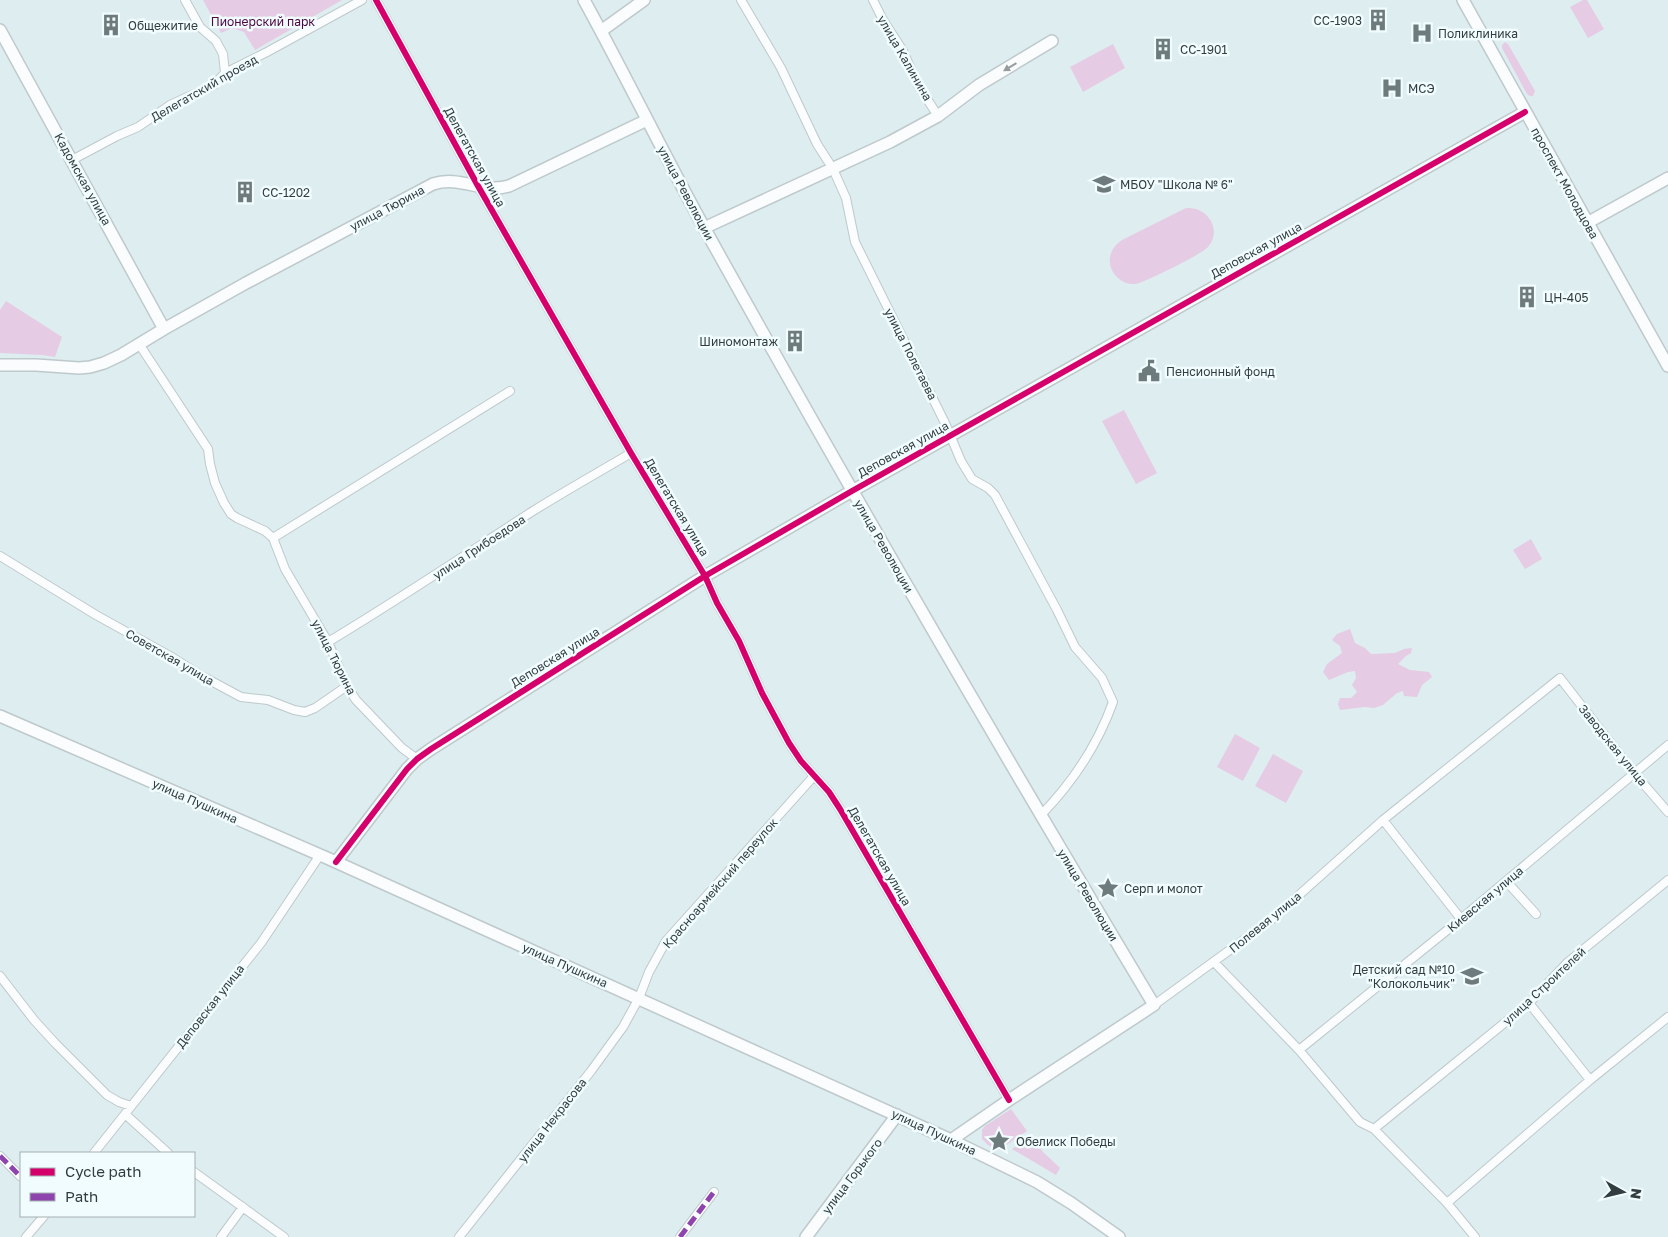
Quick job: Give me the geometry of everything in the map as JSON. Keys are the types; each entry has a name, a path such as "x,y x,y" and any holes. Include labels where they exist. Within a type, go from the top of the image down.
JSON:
{"street":[{"path":"185,0 200,27 216,41 223,54 225,73"},
{"name":"Делегатский проезд","path":"72,160 138,126 170,105 214,85 225,73 362,0"},
{"name":"Делегатская улица","path":"376,0 478,186 631,452 705,576 762,693 789,743 801,761 829,792 840,808 1009,1100"},
{"name":"улица Революции","path":"584,0 704,228 852,491 1154,1005"},
{"path":"601,31 644,0"},
{"name":"улица Полетаева","path":"741,0 781,68 817,144 833,169 846,198 856,242 951,436 961,461 972,479 996,495 1074,646 1102,678 1113,702 1106,720 1072,780 1041,815"},
{"name":"улица Калинина","path":"873,0 883,20 903,51 918,85 938,116"},
{"name":"проспект Молодцова","path":"1463,0 1668,366"},
{"name":"Кадомская улица","path":"0,30 164,329"},
{"path":"704,228 890,142 938,116 979,85 1052,41"},
{"name":"Деповская улица","path":"336,862 407,769 417,759 705,576 852,491 1525,112"},
{"name":"улица Тюрина","path":"0,365 90,368 104,364 254,279 425,187 450,180 491,189 508,186 647,120"},
{"path":"1587,223 1668,178"},
{"path":"139,344 208,449 215,483 231,514 265,531 273,538 510,390"},
{"name":"улица Грибоедова","path":"328,642 534,511 631,452"},
{"name":"улица Тюрина","path":"273,538 285,569 328,642 347,686 356,700 402,748 417,759"},
{"name":"Советская улица","path":"0,556 96,615 241,697 268,700 305,712 315,708 347,686"},
{"name":"Заводская улица","path":"1560,678 1634,773 1668,812"},
{"name":"Полевая улица","path":"951,1140 1154,1005 1271,920 1383,820 1560,678"},
{"name":"улица Пушкина","path":"0,716 336,862 951,1140 1037,1182 1119,1237"},
{"name":"Киевская улица","path":"1299,1050 1461,919 1668,745"},
{"name":"Красноармейский переулок","path":"639,998 649,972 666,941 814,776"},
{"path":"1383,820 1461,919"},
{"name":"Деповская улица","path":"95,1152 261,943 320,855"},
{"name":"улица Строителей","path":"1374,1129 1529,1003 1568,962 1668,880"},
{"path":"1506,881 1536,914"},
{"path":"1214,962 1299,1050 1360,1122 1374,1129 1447,1203 1475,1237"},
{"path":"0,976 44,1032 107,1095 118,1102 131,1106"},
{"name":"улица Некрасова","path":"458,1237 591,1071 623,1027 639,998"},
{"path":"1529,1003 1590,1080"},
{"path":"1447,1203 1590,1080 1668,1017"},
{"path":"125,1114 167,1152"},
{"name":"улица Горького","path":"806,1237 897,1115"},
{"path":"0,1156 20,1176"},
{"path":"195,1173 284,1237"},
{"path":"680,1237 714,1192"},
{"path":"221,1237 243,1208"},
{"path":"26,1237 43,1217"}],"green space":[{"name":"Пионерский парк","path":"203,0 342,0 255,50 244,32 232,28 221,33"},
{"path":"1583,0 1587,0 1604,29 1588,38 1570,7"},
{"path":"1505,42 1508,44 1535,91 1533,96 1527,94 1502,48"},
{"path":"1113,44 1125,68 1083,92 1070,67"},
{"path":"1186,208 1194,208 1200,211 1210,220 1214,233 1208,247 1185,262 1135,284 1124,282 1118,278 1110,264 1110,255 1117,244"},
{"path":"6,301 62,337 55,357 0,353 0,310"},
{"path":"1124,410 1157,473 1136,484 1102,421"},
{"path":"1531,539 1542,559 1525,569 1513,550"},
{"path":"1350,629 1355,643 1365,648 1371,654 1395,653 1412,648 1411,653 1398,664 1410,670 1429,672 1432,677 1422,685 1417,697 1404,696 1403,691 1397,693 1383,705 1374,708 1365,707 1340,710 1338,704 1340,698 1351,698 1357,692 1352,685 1356,678 1355,671 1329,680 1323,672 1327,664 1342,653 1340,646 1332,640 1337,634"},
{"path":"1235,734 1260,748 1243,781 1217,767"},
{"path":"1273,754 1303,771 1286,803 1255,786"},
{"path":"1011,1109 1027,1131 999,1150 988,1145 982,1139 982,1130"},
{"path":"1031,1137 1060,1168 1056,1175 1012,1149"}],"marked path":[{"path":"0,1156 20,1176"},
{"path":"680,1237 714,1192"}],"cycle path":[{"path":"376,0 478,186 631,453 705,576 717,603 739,641 762,693 789,743 801,761 829,792 840,809 1009,1100"},
{"path":"336,862 407,769 417,759 705,576 852,491 1525,112"}],"place":[{"name":"СС-1903","path":"1378,20"},
{"name":"Общежитие","path":"111,25"},
{"name":"Поликлиника","path":"1422,33"},
{"name":"СС-1901","path":"1163,49"},
{"name":"МСЭ","path":"1392,88"},
{"name":"МБОУ \"Школа № 6\"","path":"1104,184"},
{"name":"СС-1202","path":"245,192"},
{"name":"ЦН-405","path":"1527,297"},
{"name":"Шиномонтаж","path":"795,341"},
{"name":"Пенсионный фонд","path":"1149,371"},
{"name":"Серп и молот","path":"1108,888"},
{"name":"Детский сад №10 \"Колокольчик\"","path":"1472,976"},
{"name":"Обелиск Победы","path":"999,1141"}]}
